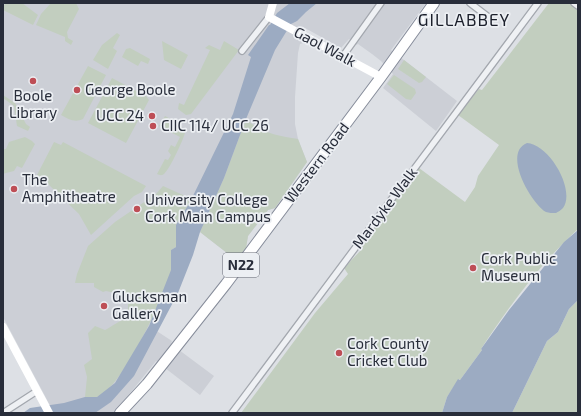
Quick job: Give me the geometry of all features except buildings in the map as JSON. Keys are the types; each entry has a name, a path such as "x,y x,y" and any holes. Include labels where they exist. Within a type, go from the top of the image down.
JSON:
{"highway":[{"name":"Western Road","path":"120,413 147,384 226,284 381,77 434,3"},
{"name":"N22","path":"130,413 147,384"}],"street":[{"path":"242,51 271,18 274,3"},
{"path":"470,3 491,19"},
{"name":"Mardyke Walk","path":"232,413 538,3"},
{"path":"574,3 578,6"},
{"path":"343,56 379,4"},
{"name":"Gaol Walk","path":"271,18 381,77"},
{"path":"3,327 47,409"},
{"path":"3,413 37,391"}],"shaded area":[{"name":"University College Cork Main Campus","path":"3,3 426,3 391,50 457,101 436,131 383,88 393,74 381,61 349,39 341,48 305,28 303,43 300,44 298,53 295,124 298,139 307,162 275,208 268,210 248,236 246,248 236,260 200,232 171,250 171,270 149,326 172,341 171,344 214,376 200,395 156,361 114,413 54,413 3,317"}],"green space":[{"path":"6,3 22,3 38,15 33,25 3,10 3,6"},
{"path":"51,3 76,3 79,9 67,32 68,38 73,41 71,45 65,41 65,37 36,25 41,14"},
{"path":"549,3 569,3 578,11 578,229 551,256 514,301 481,349 482,350 447,397 442,413 241,413 315,313 348,274 344,268 361,250 364,242 419,168 465,202 475,187 478,176 499,145 458,115 479,89 482,90"},
{"path":"117,33 120,35 113,48 117,51 108,69 93,60 102,45"},
{"path":"162,41 188,55 181,69 164,60"},
{"path":"224,41 239,50 191,114 186,115 178,109 179,103 184,105 210,50 205,48 209,45 220,50"},
{"path":"130,48 150,59 148,64 141,61 138,66 122,57 126,49"},
{"path":"404,60 426,77 422,82 419,83 398,69"},
{"path":"88,66 106,75 83,119 77,121 66,118 61,115"},
{"path":"394,75 415,89 416,93 411,100 406,99 387,84"},
{"path":"112,78 146,96 149,100 126,143 88,123"},
{"path":"3,95 15,103 26,124 30,127 28,131 17,126 14,106 3,98"},
{"path":"165,116 180,124 185,133 170,166 164,174 160,175 157,174 165,159 168,160 171,155 168,151 171,145 175,147 180,137 159,126"},
{"path":"246,119 264,131 298,139 307,162 275,208 268,210 248,236 246,248 236,260 200,232 224,178"},
{"path":"25,137 35,144 22,168 17,166 14,171 3,174 3,149 6,149 9,142"},
{"path":"54,142 61,145 63,142 146,186 142,192 134,196 91,235 79,214 48,184 47,180 37,175"},
{"path":"163,186 183,195 190,202 176,225 176,247 171,250 171,271 167,284 141,341 118,378 107,390 97,397 85,397 87,377 84,365 92,359 88,333 95,326 105,330 128,319 128,300 125,295 106,291 103,292 94,287 94,283 75,283 77,274 88,246 115,222 156,194"},
{"path":"578,300 578,413 512,413 547,341 558,332 569,309"}],"water":[{"path":"290,3 317,3 297,21 291,24 275,50 246,119 224,178 200,232 193,255 178,293 134,376 111,402 95,413 23,413 30,408 64,403 85,397 97,397 115,383 149,326 171,270 171,250 176,247 176,225 190,202 233,114 251,57 248,55 277,13"},
{"path":"527,143 535,145 544,151 558,169 563,180 566,190 566,200 563,208 556,213 546,212 540,207 533,199 522,178 518,167 517,157 520,148"},
{"path":"578,230 578,300 569,309 558,332 547,341 512,413 442,413 447,397 458,379 460,380 509,310 564,242"}],"place":[{"name":"Boole Library","path":"33,81"},
{"name":"George Boole","path":"77,90"},
{"name":"UCC 24","path":"152,116"},
{"name":"CIIC 114/ UCC 26","path":"153,126"},
{"name":"The Amphitheatre","path":"14,189"},
{"name":"University College Cork Main Campus","path":"137,209"},
{"name":"Cork Public Museum","path":"473,268"},
{"name":"Glucksman Gallery","path":"104,306"},
{"name":"Cork County Cricket Club","path":"339,353"}],"district":[{"name":"GILLABBEY","path":"464,20"}]}
